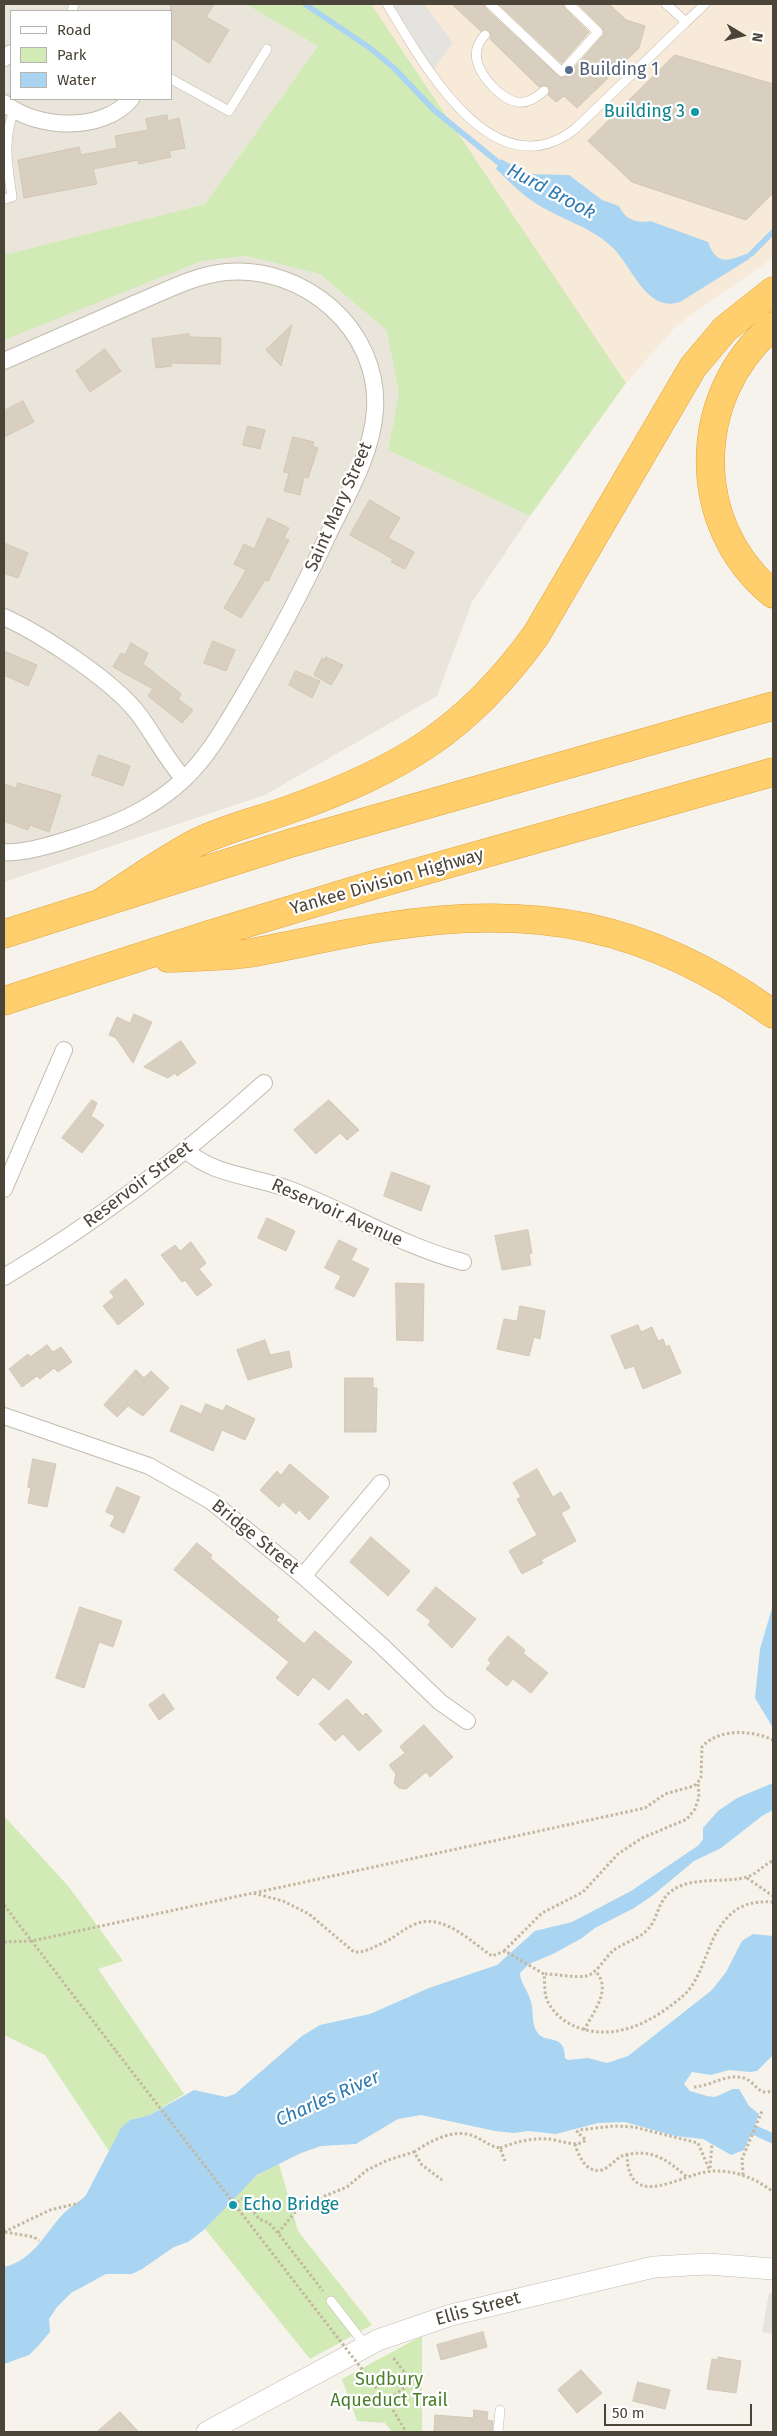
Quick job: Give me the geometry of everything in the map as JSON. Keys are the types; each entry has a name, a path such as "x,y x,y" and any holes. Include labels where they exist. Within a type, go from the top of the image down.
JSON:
{"highway":[{"path":"102,902 199,842 324,797 396,765 435,740 470,711 507,674 536,635 692,367 725,329 773,291"},
{"path":"773,326 747,351 726,385 714,423 710,452 713,492 727,535 750,571 773,594"},
{"path":"4,934 325,833 773,706"},
{"name":"Yankee Division Highway","path":"4,1001 126,961 448,863 773,772"},
{"path":"126,961 249,953 378,928 432,921 487,917 531,918 588,927 657,948 720,978 773,1014"}],"street":[{"path":"9,107 48,121 84,122 118,110 130,100"},
{"name":"Saint Mary Street","path":"4,361 189,281 214,274 240,271 284,278 313,292 336,311 360,345 370,372 375,399 372,430 361,466 283,629 215,742 184,779 145,808 123,819 37,849 22,852 4,852"},
{"path":"4,617 48,641 124,698 140,716 184,779"},
{"path":"4,1189 64,1050"},
{"name":"Reservoir Street","path":"4,1277 80,1229 186,1150 264,1083"},
{"name":"Reservoir Avenue","path":"186,1150 205,1164 277,1184 405,1243 463,1262"},
{"name":"Bridge Street","path":"4,1416 134,1460 165,1473 223,1510 303,1576 382,1646 440,1702 467,1721"},
{"path":"303,1576 381,1483"},
{"name":"Ellis Street","path":"207,2432 366,2346 397,2332 450,2315 636,2270 690,2264 727,2264 773,2269"}],"lane":[{"path":"386,4 430,74 445,92 490,135 499,140 522,146 551,143 570,133 705,4"},
{"path":"490,4 562,72 598,32 569,4"},
{"path":"666,4 686,22"},
{"path":"485,35 477,48 478,67 484,77 504,98 525,102 544,91"},
{"path":"172,80 229,111 267,49"},
{"path":"4,199 12,197 6,148 9,107"},
{"path":"331,2301 366,2346"},
{"path":"498,2432 500,2410"}],"path":[{"path":"4,1942 32,1941 645,1808 665,1794 694,1786 698,1782 701,1777 702,1747 709,1739 724,1735 748,1733 762,1735 773,1740"},
{"path":"254,1893 283,1901 309,1914 354,1952 365,1951 395,1938 411,1925 428,1922 462,1932 492,1956 498,1956 505,1952 542,1913 583,1892 618,1854 642,1838 687,1819 695,1809 699,1797 698,1782"},
{"path":"505,1952 544,1974 587,1976 595,1971 614,1950 640,1936 648,1928 661,1901 670,1892 680,1887 710,1879 747,1877 773,1862"},
{"path":"747,1877 773,1896"},
{"path":"544,1974 547,1999 557,2015 570,2025 584,2030 611,2032 630,2028 650,2019 684,1995 695,1981 712,1940 726,1919 740,1906 757,1902 773,1902"},
{"path":"4,1905 375,2386 406,2432"},
{"path":"584,2030 602,1996 603,1986 599,1975 595,1971"},
{"path":"694,2087 706,2086 731,2077 745,2079 761,2092 768,2093 773,2090"},
{"path":"743,2175 742,2159 762,2111"},
{"path":"278,2233 296,2211 310,2202 347,2187 368,2170 388,2160 414,2152 428,2142 460,2133 471,2135 493,2147 500,2148 523,2139 549,2139 575,2144 586,2140 578,2135 576,2132 579,2130 614,2126 634,2127 698,2143 710,2171"},
{"path":"575,2144 579,2158 586,2167 596,2170 608,2167 617,2158 627,2154 647,2153 663,2158 687,2177"},
{"path":"710,2171 712,2144"},
{"path":"500,2148 505,2161"},
{"path":"414,2152 422,2165 442,2180"},
{"path":"627,2154 631,2175 641,2184 654,2187 670,2185 687,2177 710,2171 731,2172 743,2175 773,2192"},
{"path":"233,2205 243,2198 259,2219 269,2223 331,2301"},
{"path":"4,2232 50,2210 79,2203"},
{"path":"4,2232 34,2237 39,2242"},
{"path":"386,2401 412,2382 389,2352"}],"shaded area":[{"path":"4,4 245,4 318,46 205,204 4,255"},
{"path":"371,4 773,4 773,258 678,324 626,383"},
{"path":"387,4 424,4 453,43 430,74"},
{"path":"246,256 320,274 386,330 399,393 388,450 530,516 472,602 437,696 265,795 4,882 4,340 202,261"},
{"path":"769,2293 773,2293 773,2334 762,2332"}],"green space":[{"path":"245,4 371,4 626,383 530,516 388,450 399,393 386,330 320,274 246,256 202,261 4,340 4,255 205,204 318,46"},
{"path":"4,1816 69,1887 123,1961 98,1969 184,2094 150,2115 130,2120 109,2151 45,2055 4,2035"},
{"name":"Sudbury Aqueduct Trail","path":"279,2164 298,2231 372,2325 310,2359 205,2229 239,2192 257,2176"},
{"name":"Sudbury Aqueduct Trail","path":"422,2336 422,2432 392,2432 385,2423 357,2421 342,2379"}],"water":[{"path":"501,159 528,174 569,175 602,200 619,206 624,214 636,221 650,221 708,242 717,257 729,260 757,250 749,259 680,302 668,304 658,301 641,286 620,256 605,241 537,204 516,188 496,169"},
{"path":"773,1605 773,1728 755,1698 760,1649"},
{"name":"Charles River","path":"773,1783 773,1810 762,1816 721,1848 694,1861 652,1896 634,1908 595,1928 582,1938 553,1954 529,1964 520,1973 521,1980 531,2002 535,2029 540,2036 554,2040 562,2045 565,2058 568,2060 588,2058 607,2063 628,2056 712,1990 726,1972 742,1941 753,1934 773,1936 773,2055 757,2071 729,2070 711,2075 692,2072 684,2084 690,2091 715,2097 733,2089 739,2089 749,2106 759,2114 755,2125 773,2133 773,2144 751,2134 744,2150 731,2155 703,2139 675,2136 625,2122 598,2123 556,2134 528,2131 514,2133 495,2131 421,2115 398,2119 356,2144 321,2146 301,2153 257,2175 205,2229 188,2242 174,2247 132,2274 106,2274 71,2293 57,2307 49,2319 50,2332 39,2345 29,2355 4,2364 4,2267 14,2264 30,2253 62,2215 86,2195 121,2128 130,2120 150,2115 194,2090 226,2097 235,2094 302,2036 320,2025 370,2014 429,1988 497,1965 535,1931 572,1922 631,1891 699,1845 703,1839 703,1828 718,1811 737,1798"}],"building":[{"path":"171,4 214,4 206,17 229,30 209,63 172,39"},
{"path":"452,4 484,4 486,9 561,78 567,76 604,34 602,28 578,4 609,4 626,20 645,26 639,48 577,108 564,96 556,102 548,95 549,87 544,85 539,87 490,39 489,30 481,31"},
{"path":"499,4 563,4 589,32 562,63"},
{"name":"Building 3","path":"675,55 773,84 773,193 746,220 632,182 588,141"},
{"path":"167,115 168,121 179,118 185,148 169,151 171,157 139,164 138,160 93,169 97,184 24,198 18,160 79,147 81,155 117,148 115,136 148,130 146,119"},
{"path":"292,325 281,366 266,350"},
{"path":"189,334 189,337 221,338 220,364 171,363 172,366 156,368 152,339"},
{"path":"105,349 121,371 90,392 76,371"},
{"path":"23,401 34,422 4,437 4,411"},
{"path":"248,426 265,430 260,449 243,445"},
{"path":"293,437 314,442 312,446 318,448 308,478 304,477 300,495 284,491 289,473 284,472"},
{"path":"370,500 400,518 388,538 414,552 405,569 391,562 393,559 350,535"},
{"path":"268,518 289,528 284,538 289,540 268,581 265,580 241,618 224,608 246,570 234,564 244,544 254,549"},
{"path":"4,543 28,553 18,578 4,573"},
{"path":"213,641 235,650 226,671 204,663"},
{"path":"131,643 148,653 143,664 181,694 178,699 193,710 182,723 148,696 153,689 113,667 121,653 125,655"},
{"path":"4,651 37,665 28,686 4,675"},
{"path":"326,657 343,665 331,685 314,675 322,658 325,660"},
{"path":"296,671 320,681 312,698 289,685"},
{"path":"99,755 130,766 123,786 92,775"},
{"path":"18,783 61,795 49,832 30,825 28,830 4,821 4,784 16,788"},
{"path":"134,1014 152,1022 133,1063 116,1038 109,1035 117,1017 130,1023"},
{"path":"181,1041 196,1063 177,1076 175,1073 168,1078 144,1067"},
{"path":"92,1100 97,1103 90,1119 93,1117 104,1125 82,1153 62,1138"},
{"path":"329,1100 359,1130 347,1140 340,1133 316,1154 294,1130"},
{"path":"392,1172 430,1186 421,1211 384,1196"},
{"path":"267,1218 295,1231 286,1251 258,1238"},
{"path":"528,1230 532,1253 529,1254 531,1265 502,1270 495,1236"},
{"path":"339,1240 357,1249 351,1260 369,1269 354,1297 335,1288 341,1276 325,1268"},
{"path":"191,1242 206,1263 199,1269 212,1285 197,1296 185,1280 182,1282 161,1255 175,1245 180,1251"},
{"path":"126,1279 144,1304 118,1325 103,1306 114,1297 110,1292"},
{"path":"396,1283 424,1284 423,1341 397,1340"},
{"path":"520,1306 545,1311 540,1339 534,1337 529,1356 497,1349 504,1319 517,1321"},
{"path":"638,1325 641,1332 652,1327 658,1341 663,1339 666,1347 669,1345 681,1373 643,1389 634,1366 625,1369 611,1336"},
{"path":"265,1340 270,1355 289,1351 292,1367 248,1380 237,1350"},
{"path":"47,1345 53,1352 61,1347 72,1362 58,1372 54,1368 40,1379 37,1376 22,1387 9,1369 28,1354 30,1357"},
{"path":"136,1370 144,1378 151,1371 169,1388 143,1416 128,1406 117,1417 104,1405"},
{"path":"345,1378 373,1378 373,1388 377,1388 376,1432 345,1432"},
{"path":"206,1404 223,1411 226,1405 255,1419 245,1440 222,1430 213,1451 170,1431 181,1405 201,1414"},
{"path":"33,1459 56,1464 47,1507 28,1503 31,1488 28,1487"},
{"path":"290,1464 329,1497 309,1520 299,1510 296,1514 283,1502 279,1507 260,1490 277,1471 281,1475"},
{"path":"537,1469 553,1497 561,1492 570,1508 561,1513 576,1541 541,1560 543,1563 522,1574 509,1551 537,1535 517,1499 521,1497 513,1483"},
{"path":"117,1487 140,1497 124,1533 110,1526 115,1516 106,1512"},
{"path":"371,1537 410,1571 388,1596 350,1562"},
{"path":"197,1543 212,1555 210,1558 279,1617 276,1620 304,1644 315,1631 352,1662 329,1690 313,1677 298,1696 276,1678 289,1662 174,1570"},
{"path":"436,1587 476,1619 452,1648 428,1625 431,1621 417,1610"},
{"path":"80,1607 122,1621 113,1647 99,1642 84,1688 56,1678"},
{"path":"508,1636 525,1650 523,1653 548,1673 531,1693 513,1679 507,1686 486,1669 491,1663 488,1660"},
{"path":"164,1694 174,1709 159,1720 149,1705"},
{"path":"347,1699 363,1716 366,1713 382,1731 359,1751 343,1734 335,1741 319,1724"},
{"path":"424,1725 453,1757 430,1777 426,1772 406,1789 399,1788 394,1783 396,1774 389,1765 405,1753 400,1747"},
{"path":"483,2332 487,2347 441,2360 437,2345"},
{"path":"718,2357 741,2361 736,2393 707,2389 712,2359 718,2360"},
{"path":"581,2370 602,2393 577,2413 558,2390"},
{"path":"638,2382 670,2390 665,2409 633,2401"},
{"path":"474,2410 488,2412 487,2420 493,2421 492,2432 434,2432 435,2415 473,2418"},
{"path":"120,2412 139,2432 97,2432"}],"waterway":[{"name":"Hurd Brook","path":"305,4 370,48 393,67 434,110 504,167"},
{"name":"Hurd Brook","path":"751,254 773,232"}],"place":[{"name":"Building 1","path":"569,70"},
{"name":"Building 3","path":"695,112"},
{"name":"Echo Bridge","path":"233,2205"}]}
